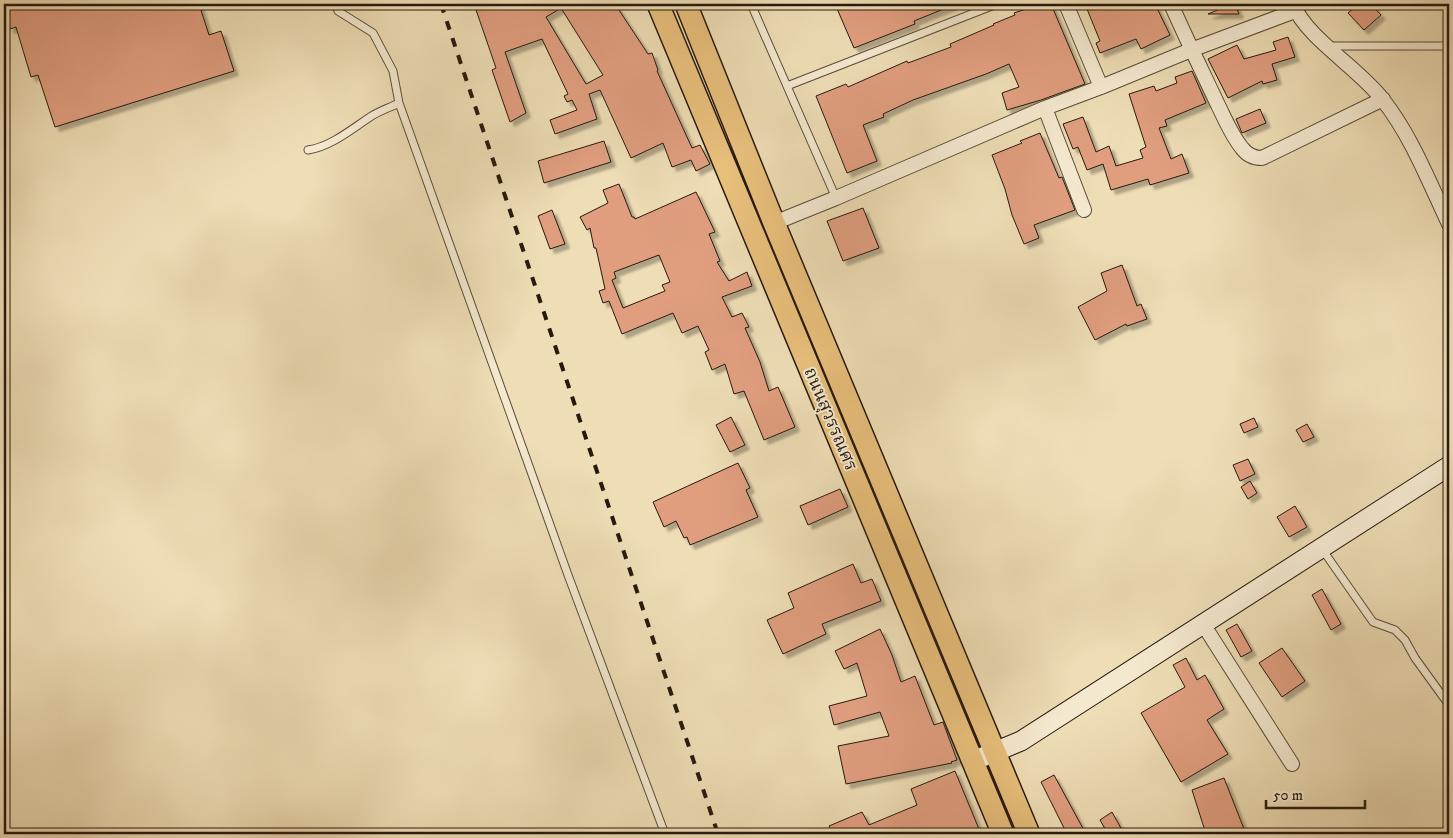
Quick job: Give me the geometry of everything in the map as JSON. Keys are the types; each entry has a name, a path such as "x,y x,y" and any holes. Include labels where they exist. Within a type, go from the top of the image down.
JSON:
{"main road":[{"name":"ถนนสุวรรณศร","path":"658,4 1003,834"},
{"name":"ถนนสุวรรณศร","path":"686,4 774,223 1029,834"},
{"path":"973,761 1021,741 1449,466"}],"street":[{"path":"1066,4 1101,88"},
{"path":"1171,4 1191,50 1241,148 1256,158 1262,158 1383,99"},
{"path":"774,223 1045,108 1101,88 1294,7 1304,23 1383,99 1403,128 1449,224"},
{"path":"1045,108 1084,210"},
{"path":"1203,624 1292,764"}],"lane":[{"path":"336,4 338,11 373,32 393,70 399,103 568,575 664,834"},
{"path":"750,4 836,198"},
{"path":"787,86 997,4"},
{"path":"1328,46 1449,46"},
{"path":"308,150 317,149 372,116 399,103"},
{"path":"1322,549 1373,622 1395,630 1405,640 1449,705"}],"building":[{"path":"4,4 199,4 209,35 221,31 234,71 55,127 38,75 31,77 16,27 10,29"},
{"path":"474,4 615,4 648,54 652,53 657,71 692,148 700,145 710,164 696,171 691,160 672,167 663,143 631,158 600,90 589,94 597,119 555,134 550,120 577,110 572,100 567,102 564,96 568,94 542,39 505,52 526,113 510,122 492,70 496,68","holes":["561,8 603,75 586,84 546,17"]},
{"path":"835,4 956,4 914,21 915,24 854,48"},
{"path":"1041,4 1051,4 1085,84 1007,110 1002,93 1019,87 1009,64 913,100 883,114 884,117 863,125 877,161 847,173 816,96 846,84 848,87 907,61 908,63 951,47 950,44 1015,15 1014,13"},
{"path":"1085,4 1155,4 1170,35 1141,49 1136,39 1100,53 1096,43 1100,41"},
{"path":"1235,4 1239,14 1208,14"},
{"path":"1358,4 1371,4 1381,15 1364,30 1348,13"},
{"path":"1288,37 1295,57 1272,64 1277,80 1263,84 1262,81 1228,98 1208,59 1237,45 1244,59 1276,50 1273,42"},
{"path":"1192,71 1206,103 1165,120 1167,126 1159,128 1171,159 1182,154 1189,173 1150,185 1148,179 1111,190 1103,164 1087,170 1078,147 1073,149 1063,124 1083,117 1096,152 1109,146 1116,166 1143,158 1140,150 1146,147 1129,94 1154,86 1156,91 1177,83 1175,77"},
{"path":"1260,109 1266,123 1242,133 1236,119"},
{"path":"1040,133 1059,178 1062,177 1075,210 1034,225 1039,238 1024,244 992,155 1022,143 1020,141"},
{"path":"604,141 611,162 544,183 538,161"},
{"path":"619,184 632,217 635,219 696,192 715,232 709,234 720,261 717,262 729,281 747,272 752,286 722,297 732,317 742,313 749,327 745,328 760,362 769,391 778,387 795,427 764,440 744,391 734,394 725,364 712,370 705,352 709,350 698,326 682,333 673,313 622,334 609,301 603,303 599,291 605,289 596,248 594,248 590,228 587,230 580,217 608,203 603,190","holes":["659,255 670,282 662,285 665,291 623,308 612,280 616,278 614,272"]},
{"path":"863,208 879,248 843,261 827,221"},
{"path":"552,210 565,244 550,249 538,216"},
{"path":"1122,265 1137,306 1141,304 1147,319 1127,326 1126,324 1095,340 1078,307 1107,291 1101,273"},
{"path":"731,417 745,445 730,452 716,425"},
{"path":"1254,418 1258,427 1244,433 1240,424"},
{"path":"1307,424 1314,437 1303,442 1296,430"},
{"path":"1248,459 1255,474 1240,481 1233,465"},
{"path":"738,463 750,488 746,490 758,517 690,545 687,537 684,538 676,521 664,527 653,502"},
{"path":"1250,481 1257,493 1248,499 1241,487"},
{"path":"840,489 848,507 808,525 800,506"},
{"path":"1295,506 1307,527 1289,537 1277,517"},
{"path":"853,564 861,583 872,579 881,601 822,624 826,634 783,654 767,620 794,608 788,593"},
{"path":"1322,589 1341,624 1331,630 1312,595"},
{"path":"1237,624 1252,651 1241,657 1226,630"},
{"path":"880,629 892,655 901,682 915,676 934,725 943,722 957,760 952,763 846,784 838,746 889,736 880,712 834,725 829,706 867,696 857,663 844,669 835,651"},
{"path":"1282,648 1305,681 1282,697 1259,663"},
{"path":"1186,658 1197,680 1205,675 1224,709 1207,720 1228,754 1181,782 1141,713 1185,687 1173,665"},
{"path":"955,771 981,834 833,834 829,826 862,812 869,825 917,805 911,789"},
{"path":"1054,775 1086,834 1067,834 1041,782"},
{"path":"1224,778 1246,834 1206,834 1192,790"},
{"path":"1112,812 1122,830 1114,834 1108,834 1100,820"}],"railway":[{"path":"441,4 718,834"}]}
